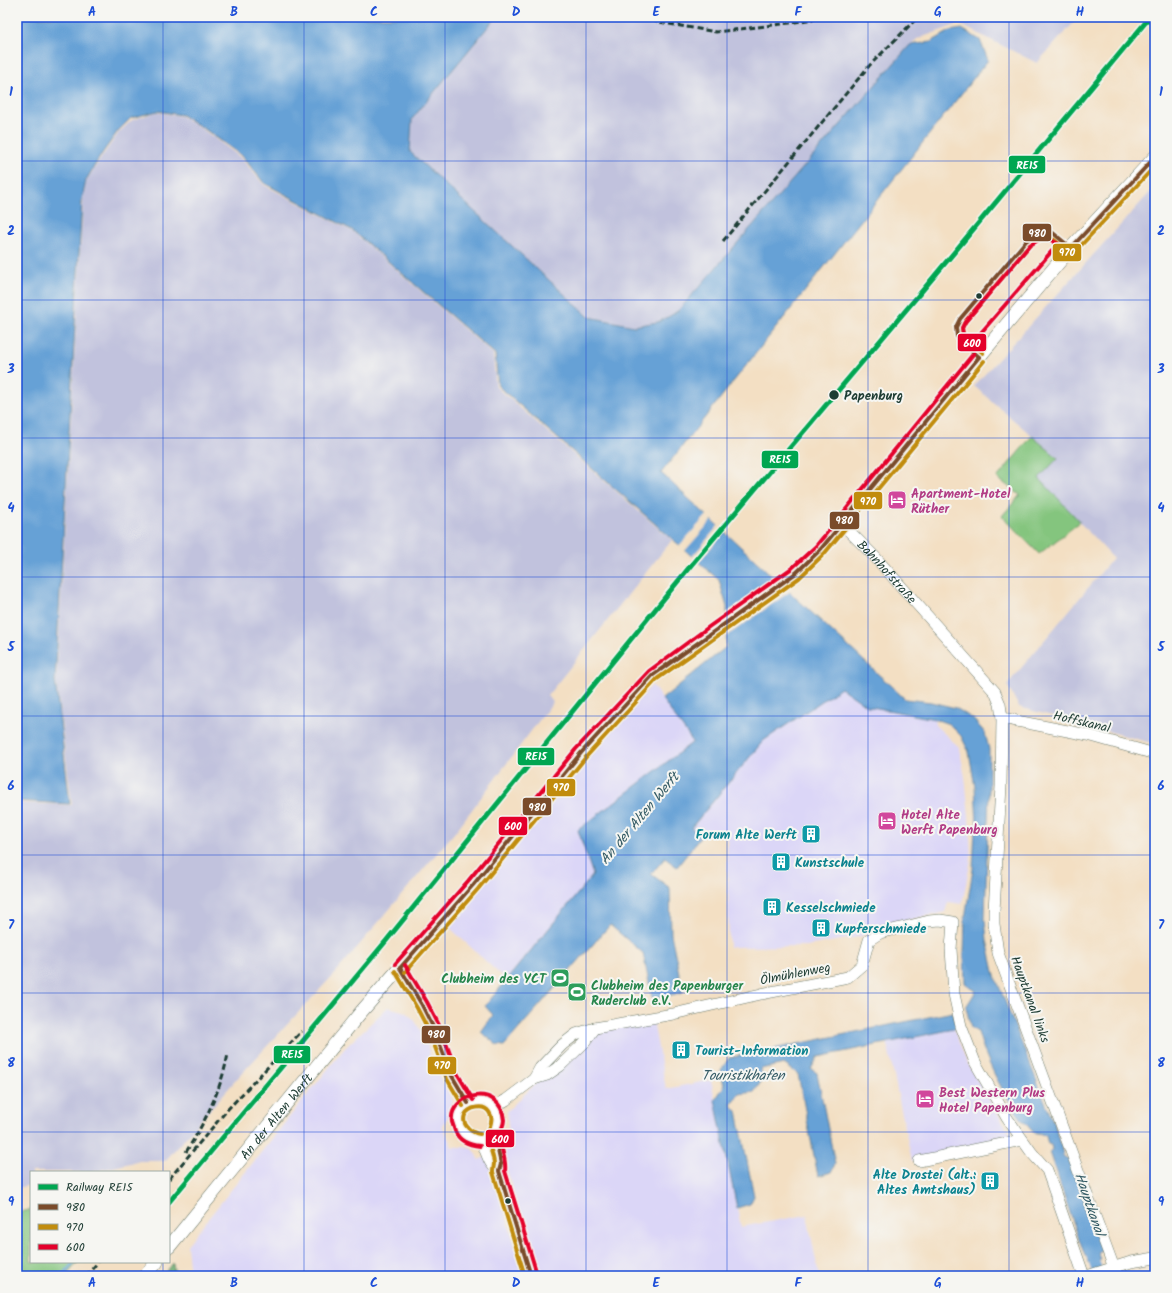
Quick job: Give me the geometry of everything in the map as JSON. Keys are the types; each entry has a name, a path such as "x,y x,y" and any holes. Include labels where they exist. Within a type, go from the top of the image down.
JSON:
{"street":[{"path":"841,523 1071,248 1155,158"},
{"name":"An der Alten Werft","path":"170,1246 352,1023 473,885 596,736 653,675 796,573 820,550 841,523"},
{"name":"Bahnhofstraße","path":"841,523 875,557 996,692 1002,718"},
{"name":"Hoffskanal","path":"1002,718 1088,735 1155,754"},
{"name":"Hauptkanal links","path":"1002,718 1001,786 994,911 994,924 998,953 1112,1271"},
{"name":"Ölmühlenweg","path":"494,1107 534,1079 540,1068 562,1045 576,1034 595,1028 673,1014 704,1006 848,977 862,965 869,940 880,933 929,921 940,920 953,922 952,956 954,994 961,1026 975,1062 1007,1118 1022,1140"},
{"path":"400,968 422,1005 434,1029 452,1076 468,1103"},
{"path":"494,1132 490,1136 480,1140 470,1138 462,1132 460,1127 459,1116 461,1111 468,1103 479,1100 494,1107 498,1116 494,1132 501,1164 499,1171 531,1276"},
{"path":"480,1140 487,1152 492,1166 499,1171"},
{"path":"919,1161 1022,1140 1047,1170 1088,1275 1112,1271 1131,1262 1155,1258"},
{"path":"145,1276 156,1263"}],"shaded area":[{"path":"496,17 1079,17 1037,63 959,24 917,39 679,310 658,322 634,326 589,317 410,152 412,119"},
{"path":"156,112 181,116 205,131 240,157 264,185 352,231 493,354 496,387 672,540 547,696 553,702 455,832 338,970 242,1073 165,1161 139,1161 96,1171 30,1171 30,1185 17,1188 17,803 72,805 56,683 83,199 86,181 119,132 132,120"},
{"path":"1155,187 1155,744 1019,707 1007,685 1113,558 1038,478 1058,458 974,386"},
{"path":"652,685 693,742 579,830 593,875 506,980 447,925 587,756"},
{"path":"841,688 867,706 935,719 935,725 959,747 965,777 971,859 962,904 948,902 945,912 905,921 858,937 807,946 729,947 727,831 702,833 691,829 763,741"},
{"path":"388,1007 406,1012 415,1021 426,1040 433,1065 452,1099 453,1111 442,1125 452,1147 473,1149 477,1154 478,1160 487,1157 525,1276 190,1276 187,1245 344,1049"},
{"path":"653,1021 666,1089 711,1080 741,1227 807,1215 819,1276 538,1276 500,1146 509,1135 507,1111 580,1042 602,1031"},
{"path":"954,1029 968,1065 1014,1140 912,1161 887,1043"}],"green space":[{"path":"1032,436 1058,458 1039,478 1080,522 1039,554 1002,516 1020,495 997,478"},
{"path":"30,1210 30,1263 77,1263 66,1276 17,1276 17,1212"},
{"path":"173,1263 175,1276 163,1276"}],"water":[{"path":"17,17 496,17 412,119 410,152 589,317 634,326 658,322 679,310 910,45 931,42 950,31 962,29 980,40 988,60 661,473 905,699 931,702 956,708 973,719 985,733 989,749 985,919 987,940 995,976 1056,1129 1063,1156 1068,1159 1070,1158 1102,1250 1098,1252 1101,1259 1088,1263 1087,1256 1085,1256 1049,1152 1052,1149 1051,1145 1048,1144 1046,1136 1039,1133 1035,1134 1017,1113 994,1074 978,1032 971,1028 966,1007 976,991 965,983 964,954 965,918 973,869 975,828 977,824 975,787 969,752 961,736 949,724 935,719 867,706 841,688 763,741 691,828 702,835 677,867 665,858 651,874 670,888 671,934 683,993 652,998 643,953 610,925 504,1046 497,1045 481,1032 493,1015 485,1006 593,875 578,830 693,742 662,699 726,647 727,607 719,580 498,386 495,354 352,230 264,183 242,156 182,115 157,111 131,118 118,131 86,180 82,199 55,681 70,804 17,801"},
{"name":"Touristikhafen","path":"953,1012 957,1027 954,1029 818,1057 811,1069 817,1073 835,1164 831,1172 818,1176 798,1074 784,1064 760,1069 763,1079 754,1092 739,1094 731,1105 737,1111 754,1196 750,1204 737,1208 715,1100 724,1086 721,1070 729,1058"}],"pier":[{"path":"708,514 713,519 684,552 678,547"},
{"path":"719,525 726,530 697,564 691,558"},
{"path":"777,578 791,591 724,638 724,615"}],"waterway":[{"name":"Hauptkanal","path":"1089,1248 1099,1276"},
{"path":"63,1276 73,1263"}],"railway":[{"path":"643,17 658,22 716,32 790,23 824,17"},
{"path":"723,241 869,66 918,17"},
{"path":"170,1178 228,1109 302,1031"},
{"path":"186,1152 212,1105 228,1054"},
{"path":"86,1276 97,1263"}],"rail line":[{"name":"RE15","path":"170,1201 386,941 692,564 1150,17"}],"transit line":[{"name":"980","path":"979,357 957,337 956,327 960,319 1026,241 1036,233 1044,230 1053,233 1071,248 1155,157"},
{"name":"970","path":"983,353 963,334 962,328 965,322 1030,245 1037,240 1047,237 1054,240 1068,253 1074,253 1155,166"},
{"name":"600","path":"1046,237 1058,244 972,343 963,334 962,328 965,322 1030,245 1046,237"},
{"name":"600","path":"395,964 468,881 576,749 649,671 792,568 816,546 974,353"},
{"name":"980","path":"400,968 473,885 581,753 653,675 796,573 820,550 979,357"},
{"name":"970","path":"405,972 478,889 586,757 657,679 799,578 824,554 984,361"},
{"name":"600","path":"405,965 440,1027 457,1073 473,1100"},
{"name":"980","path":"400,968 422,1005 434,1029 452,1076 468,1103"},
{"name":"970","path":"395,971 429,1031 447,1079 463,1106"},
{"name":"600","path":"480,1146 472,1145 462,1140 455,1131 452,1122 453,1112 458,1104 475,1096 485,1096 494,1100 501,1108 504,1120 500,1133 500,1139 505,1162 505,1171 537,1274"},
{"name":"970","path":"480,1134 468,1128 464,1119 467,1112 473,1108 480,1107 487,1110 491,1115 488,1135 494,1163 493,1172 525,1276"},
{"name":"980","path":"494,1132 501,1164 499,1171 531,1276"}],"place":[{"name":"Papenburg","path":"834,395"},
{"name":"Apartment-Hotel Rüther","path":"897,500"},
{"name":"Hotel Alte Werft Papenburg","path":"887,821"},
{"name":"Forum Alte Werft","path":"811,834"},
{"name":"Kunstschule","path":"781,862"},
{"name":"Kesselschmiede","path":"772,907"},
{"name":"Kupferschmiede","path":"821,928"},
{"name":"Clubheim des YCT","path":"560,978"},
{"name":"Clubheim des Papenburger Ruderclub e.V.","path":"577,992"},
{"name":"Tourist-Information","path":"681,1050"},
{"name":"Best Western Plus Hotel Papenburg","path":"925,1099"},
{"name":"Alte Drostei (alt.: Altes Amtshaus)","path":"990,1181"}]}
